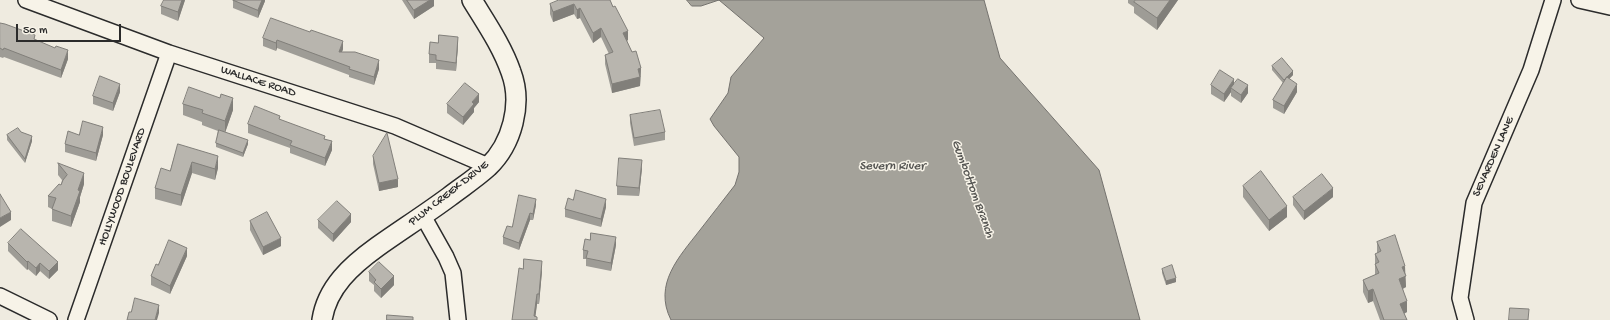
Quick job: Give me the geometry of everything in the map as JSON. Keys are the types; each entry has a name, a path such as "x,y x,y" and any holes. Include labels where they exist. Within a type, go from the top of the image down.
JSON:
{"street":[{"name":"WALLACE ROAD","path":"26,0 169,53 394,126 488,166"},
{"name":"PLUM CREEK DRIVE","path":"322,320 329,298 338,282 350,269 488,166 507,140 515,118 512,72 472,0"},
{"name":"SEVARDEN LANE","path":"1466,320 1460,298 1474,203 1531,70 1553,0"},
{"path":"1579,0 1610,7"},
{"name":"HOLLYWOOD BOULEVARD","path":"76,320 169,53"},
{"path":"423,216 446,257 453,273 458,320"},
{"path":"0,296 49,320"}],"water":[{"path":"687,0 719,0 701,6 692,6"},
{"name":"Severn River","path":"719,0 984,0 1000,58 1099,170 1140,320 671,320 666,307 665,295 671,272 684,250 735,185 739,172 739,157 710,119 728,93 731,77 764,38"}],"building":[{"path":"164,0 182,0 178,12 161,6"},
{"path":"233,0 262,0 258,10"},
{"path":"407,0 430,0 414,10"},
{"path":"559,0 610,0 613,7 615,6 628,31 623,33 632,52 636,51 641,68 638,69 640,77 612,84 605,55 613,52 601,28 593,33 580,8 577,10 574,4 553,12 550,4"},
{"path":"1136,0 1170,0 1157,18 1134,2"},
{"path":"271,18 310,32 311,30 343,41 339,52 355,52 379,60 374,77 349,69 350,67 277,40 276,43 263,38"},
{"path":"0,23 35,35 34,39 55,48 56,46 68,50 61,70 4,48 3,50 0,48"},
{"path":"439,35 458,37 456,63 436,60 436,55 429,54 430,42 438,43"},
{"path":"1282,58 1293,71 1284,80 1272,66"},
{"path":"1220,70 1234,79 1224,94 1211,85"},
{"path":"100,76 120,84 113,103 93,96"},
{"path":"1287,77 1297,84 1284,106 1273,100"},
{"path":"1238,79 1248,85 1241,95 1231,88"},
{"path":"465,83 479,94 472,102 474,104 463,117 447,104"},
{"path":"189,87 220,98 221,94 233,98 225,121 202,113 203,110 183,104"},
{"path":"255,106 280,116 279,119 325,136 324,139 332,141 325,158 290,145 292,141 248,124"},
{"path":"660,110 665,132 634,138 630,115"},
{"path":"83,121 103,127 96,153 65,144 68,131 79,135"},
{"path":"18,128 21,132 32,136 25,159 7,135"},
{"path":"219,130 248,140 243,153 216,143"},
{"path":"387,133 398,179 379,183 373,156"},
{"path":"178,144 218,156 215,169 192,162 181,195 155,188 161,168 170,171"},
{"path":"619,158 642,160 639,188 617,186"},
{"path":"58,163 84,173 78,190 80,191 71,216 52,209 56,198 48,196 59,184 61,185 67,175"},
{"path":"1261,171 1287,206 1269,220 1243,186"},
{"path":"1322,174 1333,188 1304,211 1293,197"},
{"path":"576,190 606,199 601,219 565,209 568,198 573,200"},
{"path":"0,194 11,212 0,218"},
{"path":"519,195 536,199 533,214 530,213 519,243 503,237 507,226 512,227"},
{"path":"337,201 351,214 333,234 318,220"},
{"path":"267,212 281,238 263,247 250,221"},
{"path":"21,229 58,262 49,271 40,263 36,268 28,261 27,262 8,243"},
{"path":"591,233 616,237 611,263 586,258 588,251 583,250 585,239 590,240"},
{"path":"1395,235 1405,266 1402,267 1406,276 1399,279 1407,301 1400,304 1407,320 1384,320 1373,289 1368,291 1363,280 1379,273 1375,264 1379,262 1375,254 1381,251 1377,242"},
{"path":"169,240 187,248 170,286 151,276 156,264 158,265"},
{"path":"524,259 542,261 539,294 537,294 534,316 537,317 537,320 512,320 519,268 523,269"},
{"path":"379,262 394,276 381,289 374,282 376,280 369,272"},
{"path":"1172,265 1176,278 1166,281 1162,269"},
{"path":"135,298 159,305 155,320 127,320"},
{"path":"1510,308 1529,309 1528,320 1509,320"},
{"path":"387,315 413,317 413,320 387,320"}],"water label":[{"name":"Gumbottom Branch","path":"972,189"}]}
